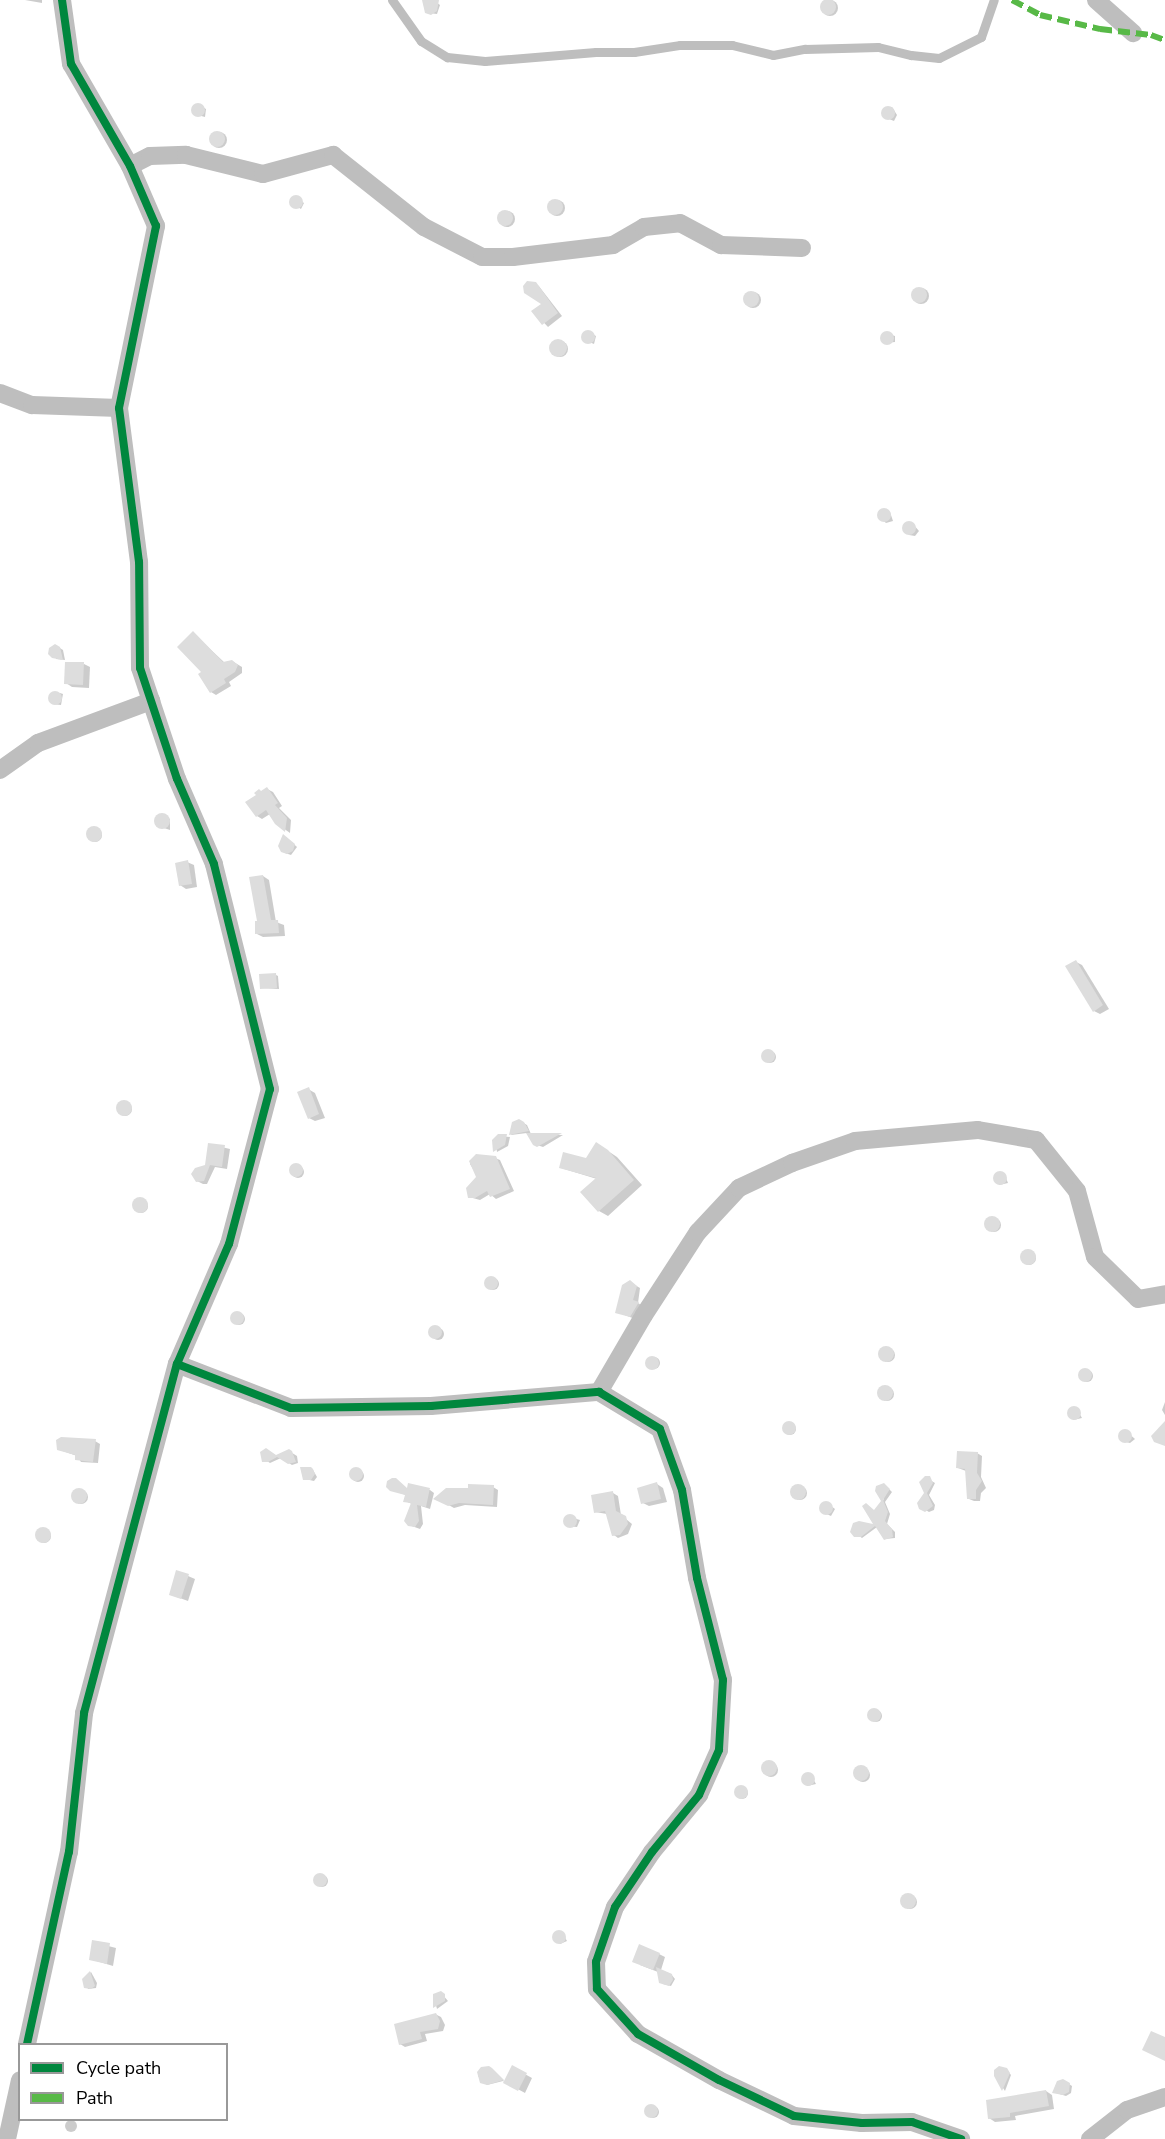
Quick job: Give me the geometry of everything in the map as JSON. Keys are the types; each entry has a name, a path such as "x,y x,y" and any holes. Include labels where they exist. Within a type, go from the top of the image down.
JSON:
{"street":[{"path":"27,2043 69,1852 84,1713 177,1364 229,1244 270,1089 214,864 177,779 140,668 139,562 119,408 156,226 130,166 71,64 62,0"},
{"path":"1096,0 1133,33"},
{"path":"130,166 150,156 186,155 263,174 333,155 424,226 482,257 513,257 613,245 644,226 680,223 721,245 802,249"},
{"path":"0,393 32,405 119,408"},
{"path":"0,770 38,743 151,700"},
{"path":"599,1392 644,1315 698,1233 739,1188 792,1163 855,1141 978,1130 1036,1140 1077,1191 1095,1257 1138,1299 1165,1294"},
{"path":"177,1364 291,1408 431,1406 599,1392 660,1429 682,1490 697,1578 723,1680 719,1750 699,1795 652,1852 615,1907 596,1962 597,1989 638,2034 719,2080 794,2116 862,2123 912,2122 961,2139"},
{"path":"7,2139 18,2089"},
{"path":"1090,2139 1127,2110 1165,2097"}],"lane":[{"path":"392,0 421,41 447,57 485,61 596,52 634,52 680,45 732,45 773,55 805,49 878,47 910,55 939,58 981,37 993,0"}],"building":[{"path":"825,-1 831,-1 836,7 834,13 825,15 820,10 820,4"},
{"path":"422,0 439,0 437,11 431,15 425,13"},
{"path":"195,103 201,103 205,110 201,117 195,117 191,113 191,107"},
{"path":"885,106 891,106 895,113 891,120 885,120 881,116 881,110"},
{"path":"214,131 220,131 225,139 223,145 214,147 209,142 209,136"},
{"path":"296,195 301,197 303,202 301,207 296,209 291,207 289,202 291,197"},
{"path":"552,199 558,199 563,207 561,213 552,215 547,210 547,204"},
{"path":"502,210 508,210 513,218 511,224 502,226 497,221 497,215"},
{"path":"527,281 536,282 558,313 542,325 531,311 541,304 524,293 523,286"},
{"path":"916,287 922,287 927,295 925,301 916,303 911,298 911,292"},
{"path":"748,291 754,291 759,299 757,305 748,307 743,302 743,296"},
{"path":"585,330 591,330 595,337 591,344 585,344 581,340 581,334"},
{"path":"887,331 892,333 894,338 892,343 887,345 882,343 880,338 882,333"},
{"path":"558,339 564,342 567,348 564,354 558,357 552,354 549,348 552,342"},
{"path":"881,508 887,508 891,515 887,522 881,522 877,518 877,512"},
{"path":"906,521 912,521 916,528 912,535 906,535 902,531 902,525"},
{"path":"193,631 223,662 232,660 238,665 235,672 224,679 226,683 210,693 198,674 201,672 177,647"},
{"path":"55,644 60,647 63,660 52,658 48,654 49,648"},
{"path":"65,662 84,662 83,685 64,684"},
{"path":"52,691 58,691 62,698 58,705 52,705 48,701 48,695"},
{"path":"267,787 278,803 275,805 287,818 285,832 275,824 266,810 256,817 245,802 256,795 254,793 259,789 261,791"},
{"path":"162,813 168,815 170,821 168,827 162,829 156,827 154,821 156,815"},
{"path":"94,826 102,834 94,842 86,834"},
{"path":"283,834 295,844 293,851 287,854 281,852 278,846"},
{"path":"188,860 192,884 179,886 175,863"},
{"path":"263,875 271,920 278,920 279,933 255,934 255,921 257,921 249,877"},
{"path":"1076,960 1103,1005 1093,1012 1065,966"},
{"path":"276,973 277,988 260,989 259,974"},
{"path":"768,1049 773,1051 775,1056 773,1061 768,1063 763,1061 761,1056 763,1051"},
{"path":"309,1087 319,1114 308,1119 297,1092"},
{"path":"124,1100 132,1108 124,1116 116,1108"},
{"path":"519,1119 524,1122 529,1131 509,1135 512,1122"},
{"path":"526,1133 562,1133 537,1147 533,1145"},
{"path":"498,1134 507,1134 505,1145 493,1152 492,1140"},
{"path":"596,1142 608,1150 634,1180 598,1212 580,1192 596,1178 559,1168 563,1152 586,1158"},
{"path":"208,1143 225,1145 222,1167 210,1165 204,1181 196,1182 191,1174 195,1168 205,1165"},
{"path":"476,1154 496,1156 510,1189 490,1197 487,1191 475,1198 468,1198 466,1188 476,1177 469,1161"},
{"path":"293,1163 299,1163 303,1170 299,1177 293,1177 289,1173 289,1167"},
{"path":"1000,1171 1005,1173 1007,1178 1005,1183 1000,1185 995,1183 993,1178 995,1173"},
{"path":"140,1197 148,1205 140,1213 132,1205"},
{"path":"992,1216 998,1218 1000,1224 998,1230 992,1232 986,1230 984,1224 986,1218"},
{"path":"1028,1249 1034,1251 1036,1257 1034,1263 1028,1265 1022,1263 1020,1257 1022,1251"},
{"path":"491,1276 496,1278 498,1283 496,1288 491,1290 486,1288 484,1283 486,1278"},
{"path":"630,1280 637,1286 633,1300 639,1302 630,1317 615,1313 622,1285"},
{"path":"237,1311 242,1313 244,1318 242,1323 237,1325 232,1323 230,1318 232,1313"},
{"path":"432,1325 438,1325 442,1332 438,1339 432,1339 428,1335 428,1329"},
{"path":"886,1346 892,1348 894,1354 892,1360 886,1362 880,1360 878,1354 880,1348"},
{"path":"649,1356 655,1356 659,1363 655,1370 649,1370 645,1366 645,1360"},
{"path":"1082,1368 1088,1368 1092,1375 1088,1382 1082,1382 1078,1378 1078,1372"},
{"path":"885,1385 891,1387 893,1393 891,1399 885,1401 879,1399 877,1393 879,1387"},
{"path":"1071,1406 1077,1406 1081,1413 1077,1420 1071,1420 1067,1416 1067,1410"},
{"path":"786,1421 792,1421 796,1428 792,1435 786,1435 782,1431 782,1425"},
{"path":"1165,1421 1165,1446 1154,1442 1151,1436"},
{"path":"1122,1429 1128,1429 1132,1436 1128,1443 1122,1443 1118,1439 1118,1433"},
{"path":"61,1437 96,1439 93,1462 75,1460 75,1455 57,1450 56,1440"},
{"path":"266,1448 276,1455 289,1449 296,1462 288,1464 277,1457 268,1462 262,1462 260,1452"},
{"path":"957,1451 978,1452 977,1473 982,1481 976,1490 976,1499 967,1499 965,1469 956,1468"},
{"path":"300,1467 313,1469 315,1474 311,1480 303,1480"},
{"path":"353,1467 359,1467 363,1474 359,1481 353,1481 349,1477 349,1471"},
{"path":"925,1476 930,1476 933,1483 927,1493 933,1506 925,1512 919,1509 917,1503 924,1493 919,1482"},
{"path":"396,1478 407,1488 408,1483 430,1488 426,1507 417,1505 419,1521 415,1527 408,1526 404,1521 411,1503 403,1502 405,1495 390,1491 386,1487 387,1481"},
{"path":"657,1482 661,1499 641,1504 637,1488"},
{"path":"884,1483 890,1489 883,1500 888,1512 885,1521 892,1529 893,1537 884,1540 875,1526 861,1537 854,1537 850,1532 853,1523 859,1521 873,1524 862,1506 866,1503 874,1510 881,1501 875,1491 876,1486"},
{"path":"468,1484 494,1485 493,1505 459,1503 448,1506 433,1499 446,1488 468,1488"},
{"path":"798,1484 804,1486 806,1492 804,1498 798,1500 792,1498 790,1492 792,1486"},
{"path":"79,1488 87,1496 79,1504 71,1496"},
{"path":"613,1491 616,1511 626,1516 628,1524 620,1535 612,1536 605,1511 594,1513 591,1495"},
{"path":"823,1501 829,1501 833,1508 829,1515 823,1515 819,1511 819,1505"},
{"path":"567,1514 573,1514 577,1521 573,1528 567,1528 563,1524 563,1518"},
{"path":"43,1527 51,1535 43,1543 35,1535"},
{"path":"176,1570 189,1574 181,1599 169,1595"},
{"path":"874,1708 879,1710 881,1715 879,1720 874,1722 869,1720 867,1715 869,1710"},
{"path":"769,1760 775,1762 777,1768 775,1774 769,1776 763,1774 761,1768 763,1762"},
{"path":"861,1765 867,1767 869,1773 867,1779 861,1781 855,1779 853,1773 855,1767"},
{"path":"808,1772 813,1774 815,1779 813,1784 808,1786 803,1784 801,1779 803,1774"},
{"path":"738,1785 744,1785 748,1792 744,1799 738,1799 734,1795 734,1789"},
{"path":"320,1873 325,1875 327,1880 325,1885 320,1887 315,1885 313,1880 315,1875"},
{"path":"908,1893 914,1895 916,1901 914,1907 908,1909 902,1907 900,1901 902,1895"},
{"path":"556,1930 562,1930 566,1937 562,1944 556,1944 552,1940 552,1934"},
{"path":"92,1940 110,1943 107,1964 89,1960"},
{"path":"639,1944 660,1953 653,1970 632,1962"},
{"path":"656,1967 672,1974 673,1980 669,1986 659,1983"},
{"path":"90,1971 95,1986 91,1989 84,1988 82,1979"},
{"path":"441,1991 445,1994 445,2001 433,2008 433,1994"},
{"path":"436,2013 440,2021 438,2029 420,2032 422,2039 399,2045 394,2024"},
{"path":"1151,2031 1165,2037 1165,2061 1142,2050"},
{"path":"512,2065 527,2073 518,2091 503,2083"},
{"path":"489,2066 504,2080 487,2085 480,2083 477,2072 481,2067"},
{"path":"999,2066 1007,2068 1010,2073 1002,2091 994,2076 994,2070"},
{"path":"1063,2079 1070,2083 1069,2092 1063,2095 1052,2093 1057,2081"},
{"path":"1046,2090 1049,2106 1010,2113 1010,2117 988,2119 986,2100"},
{"path":"651,2104 656,2106 658,2111 656,2116 651,2118 646,2116 644,2111 646,2106"}],"marked path":[{"path":"1012,0 1040,15 1100,29 1151,35 1165,40"}],"cycle path":[{"path":"27,2043 69,1852 84,1713 177,1364 229,1244 270,1089 214,864 177,779 140,668 139,562 119,408 156,226 130,166 71,64 62,0"},
{"path":"177,1364 291,1408 431,1406 599,1392 660,1429 682,1490 697,1578 723,1680 719,1750 699,1795 652,1852 615,1907 596,1962 597,1989 638,2034 719,2080 794,2116 862,2123 912,2122 961,2139"}]}
